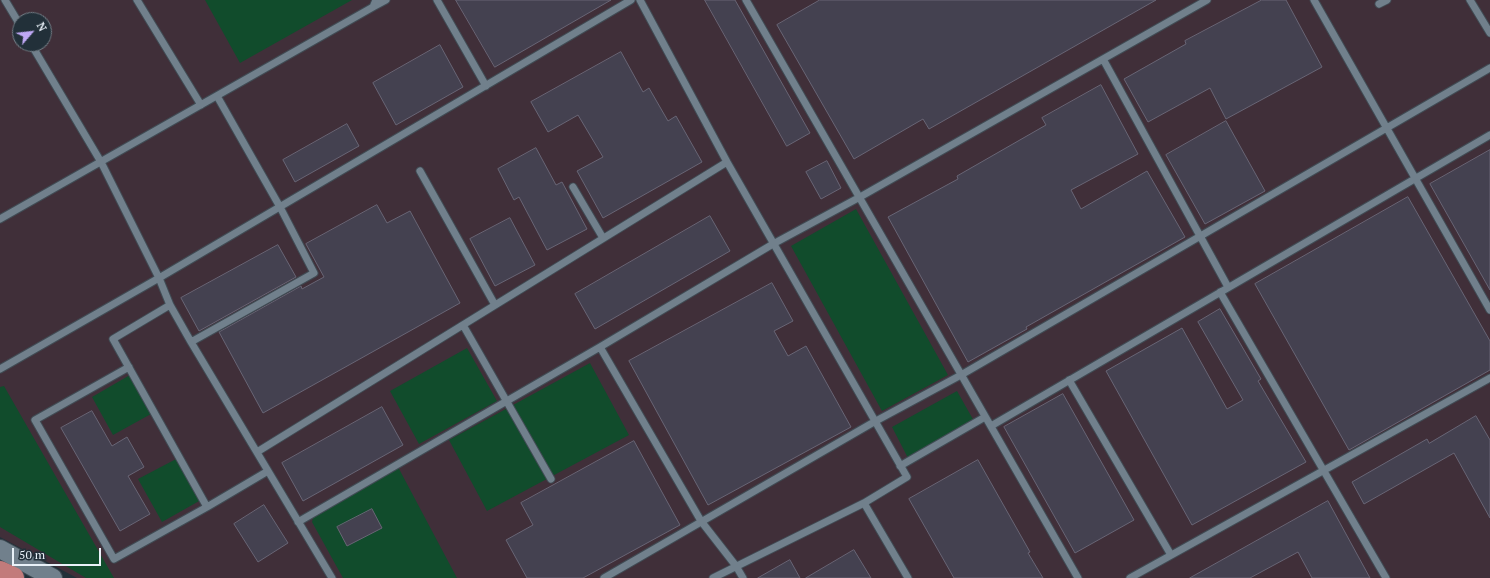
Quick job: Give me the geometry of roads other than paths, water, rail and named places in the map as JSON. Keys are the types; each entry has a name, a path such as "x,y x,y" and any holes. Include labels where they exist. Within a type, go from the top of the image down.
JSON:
{"highway":[{"path":"0,572 13,578"}],"street":[{"path":"0,549 54,578"}],"lane":[{"path":"5,0 12,12"},
{"path":"137,0 201,105"},
{"path":"0,219 217,96 375,4 386,0"},
{"path":"437,0 486,86"},
{"path":"0,369 159,278 631,0"},
{"path":"640,0 727,162 874,422 907,477 864,503 713,578"},
{"path":"746,0 1078,578"},
{"path":"298,522 600,347 773,244 860,197 1207,0"},
{"path":"1314,0 1490,310"},
{"path":"1379,4 1387,0"},
{"path":"1470,0 1490,33"},
{"path":"36,52 101,162 159,278 170,305 332,578"},
{"path":"1103,59 1228,287"},
{"path":"604,578 874,422 961,375 1490,68"},
{"path":"191,342 314,272 280,207 217,96"},
{"path":"991,426 1490,135"},
{"path":"257,452 727,162"},
{"path":"420,171 495,305"},
{"path":"573,186 603,238"},
{"path":"1220,292 1386,578"},
{"path":"170,305 113,339 207,506"},
{"path":"463,325 551,479"},
{"path":"600,347 702,521 736,566 743,578"},
{"path":"129,367 35,420 114,559 268,470"},
{"path":"1130,578 1490,378"},
{"path":"1069,380 1171,555"},
{"path":"900,466 986,417"},
{"path":"864,503 908,578"}]}
